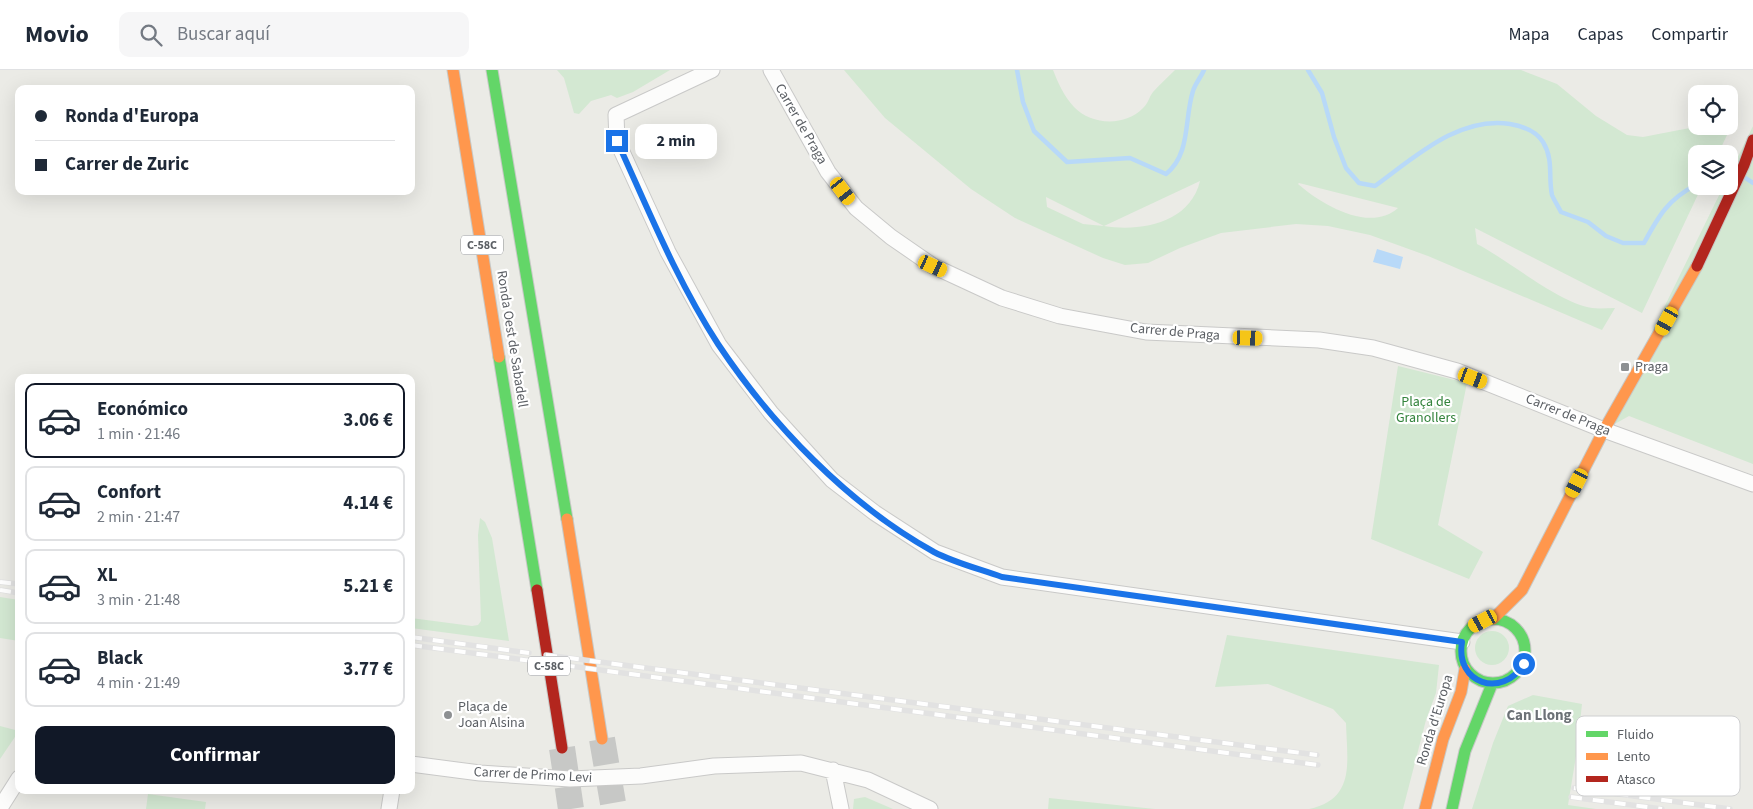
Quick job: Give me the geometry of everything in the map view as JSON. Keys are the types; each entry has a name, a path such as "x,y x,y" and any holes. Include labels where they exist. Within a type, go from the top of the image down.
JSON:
{"main road":[{"name":"Ronda Oest de Sabadell","path":"453,70 537,583 562,748"},
{"name":"Ronda Oest de Sabadell","path":"492,70 526,285 578,579 602,739"},
{"path":"1462,642 1474,626 1493,619 1522,590 1604,430 1699,262 1744,165 1753,140"},
{"path":"1452,809 1465,751 1492,684 1511,679 1524,664 1525,644 1519,613 1522,590"},
{"path":"1493,619 1510,623 1522,635"},
{"name":"Ronda d'Europa","path":"1462,642 1462,660 1466,669 1482,682 1492,684"},
{"name":"Ronda d'Europa","path":"1425,809 1442,739 1461,692 1466,669"}],"street":[{"path":"712,70 616,115 617,141 668,252 718,344 771,413 832,480 875,513 935,552 1002,577 1462,642"},
{"name":"Carrer de Praga","path":"770,70 828,172 856,208 891,237 933,266 1002,298 1060,316 1146,332 1319,340 1373,348 1457,371 1604,430 1753,484"},
{"name":"Carrer de Primo Levi","path":"415,765 480,773 570,779 641,776 714,766 801,763 868,780 930,809"},
{"path":"832,770 841,809"},
{"path":"0,808 15,784"},
{"path":"389,809 391,794"}],"green space":[{"path":"557,70 670,70 633,92 617,98 611,95 591,101 579,114 574,113 564,78"},
{"path":"844,70 1053,70 1067,98 1081,113 1099,120 1118,121 1136,114 1145,106 1153,92 1175,70 1521,70 1557,84 1596,116 1627,135 1643,137 1688,128 1688,135 1727,135 1722,145 1688,145 1688,195 1698,195 1642,313 1475,228 1477,244 1549,290 1578,304 1595,308 1615,308 1602,330 1428,256 1370,235 1328,226 1296,224 1221,233 1180,248 1148,263 1125,265 1103,258 1015,218 971,189 885,118","holes":["1200,181 1195,195 1186,207 1162,222 1133,227 1118,228 1104,226","1299,183 1398,208 1387,215 1374,218 1360,217 1346,213 1320,200","1046,197 1104,226 1083,224 1047,207"]},
{"path":"1753,126 1753,464 1629,416 1604,430 1719,195 1738,195 1738,157"},
{"name":"Plaça de Granollers","path":"1398,366 1467,383 1438,525 1483,552 1469,579 1371,539"},
{"path":"480,518 485,522 492,538 509,641 415,629 415,619 472,626 478,625 481,621 478,535"},
{"path":"0,597 15,599 15,640 0,638"},
{"path":"1492,631 1504,636 1509,648 1504,660 1492,665 1480,660 1475,648 1480,636"},
{"path":"1227,635 1439,665 1436,693 1426,720 1403,809 1309,809 1324,804 1335,797 1342,788 1347,765 1346,723 1333,709 1268,684 1215,687"},
{"path":"1533,695 1582,704 1581,716 1576,716 1576,756 1568,805 1596,809 1472,809 1493,743 1508,706"},
{"path":"0,726 15,730 15,737 0,759"},
{"path":"148,794 206,802 205,809 146,809"},
{"path":"865,797 893,809 853,809 854,799"},
{"path":"1049,798 1155,809 1048,809"}],"water":[{"path":"1377,249 1403,257 1400,269 1373,262"}],"waterway":[{"path":"1017,70 1023,102 1034,131 1067,162 1130,158 1166,174 1180,157 1186,136 1193,91 1204,70"},
{"path":"1308,70 1322,93 1334,137 1346,168 1359,183 1375,186 1421,152 1438,142 1472,126 1491,123 1515,125 1537,135 1543,142 1548,155 1552,195 1561,212 1588,222 1606,236 1623,243 1644,243 1665,210 1678,196 1688,189"},
{"path":"1744,177 1753,183"}],"tunnel":[{"path":"602,739 614,809"},
{"path":"562,748 571,809"}],"railway":[{"path":"0,582 15,584"},
{"path":"0,590 15,592"},
{"path":"415,638 529,653"},
{"path":"415,646 1318,765"},
{"path":"546,655 1317,755"},
{"path":"1633,796 1730,809"},
{"path":"1571,797 1662,809"}],"traffic: fast":[{"path":"492,70 567,519"},
{"path":"499,357 537,590"},
{"path":"1487,619 1499,619 1516,628 1523,639 1525,651 1523,663 1516,674 1499,683 1487,683 1475,678 1466,669 1461,657 1461,645 1466,633 1475,624 1487,619"},
{"path":"1452,809 1465,751 1492,684"}],"traffic: slow":[{"path":"453,70 499,357"},
{"path":"1493,619 1522,590 1604,430 1697,266"},
{"path":"567,519 602,739"},
{"path":"1425,809 1443,739 1461,692 1465,669"}],"traffic: jam":[{"path":"1697,266 1744,165 1753,140"},
{"path":"537,590 562,748"}],"place":[{"name":"Praga","path":"1625,367"},
{"name":"Plaça de Joan Alsina","path":"448,715"}],"district":[{"name":"Can Llong","path":"1539,715"}],"route":[{"path":"617,141 668,252 702,316 718,344 771,413 832,480 875,513 935,552 1002,577 1462,642 1462,660 1466,669 1472,676 1482,682 1492,684 1502,683 1511,679 1524,664"}]}
